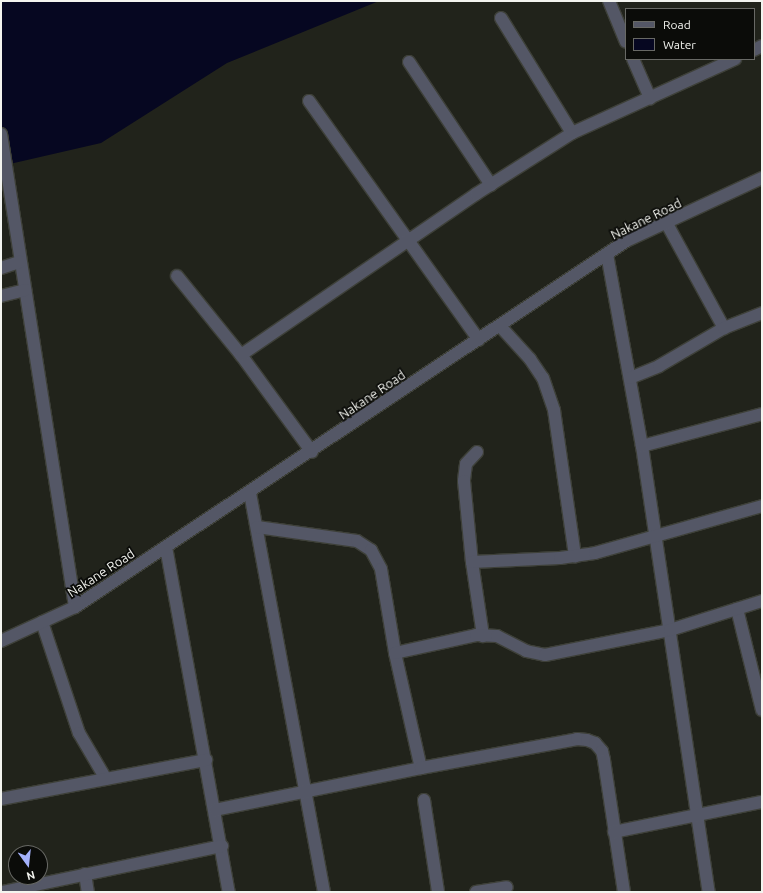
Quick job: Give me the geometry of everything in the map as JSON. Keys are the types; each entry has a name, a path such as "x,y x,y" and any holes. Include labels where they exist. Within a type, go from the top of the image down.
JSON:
{"street":[{"path":"609,1 625,40"},
{"path":"501,18 572,133"},
{"path":"633,60 650,98"},
{"path":"241,355 491,185 572,133 733,60"},
{"path":"408,62 491,185"},
{"path":"309,101 480,340"},
{"path":"1,134 74,607"},
{"name":"Nakane Road","path":"1,641 74,607 250,493 626,242 762,178"},
{"path":"667,224 724,328"},
{"path":"607,254 642,446 709,892"},
{"path":"1,268 20,262"},
{"path":"177,276 241,355 312,452"},
{"path":"1,296 25,290"},
{"path":"630,378 659,366 724,328 762,313"},
{"path":"500,326 530,359 543,378 554,410 575,556"},
{"path":"642,446 762,414"},
{"path":"477,452 466,464 464,481 472,562 483,636"},
{"path":"250,493 258,527 324,892"},
{"path":"472,562 575,556 656,537 762,506"},
{"path":"258,527 357,541 371,550 381,569 395,654 421,768"},
{"path":"166,547 222,846 229,892"},
{"path":"395,654 483,636 497,636 526,651 545,655 670,630 762,601"},
{"path":"737,609 762,710"},
{"path":"42,622 79,733 106,779"},
{"path":"215,810 421,768 577,740 595,742 602,751 604,760 624,892"},
{"path":"1,799 206,760"},
{"path":"424,800 438,892"},
{"path":"614,832 762,802"},
{"path":"2,892 222,846"},
{"path":"84,874 88,892"},
{"path":"476,892 507,887"}],"water":[{"path":"1,1 379,1 227,63 101,143 1,166"}]}
